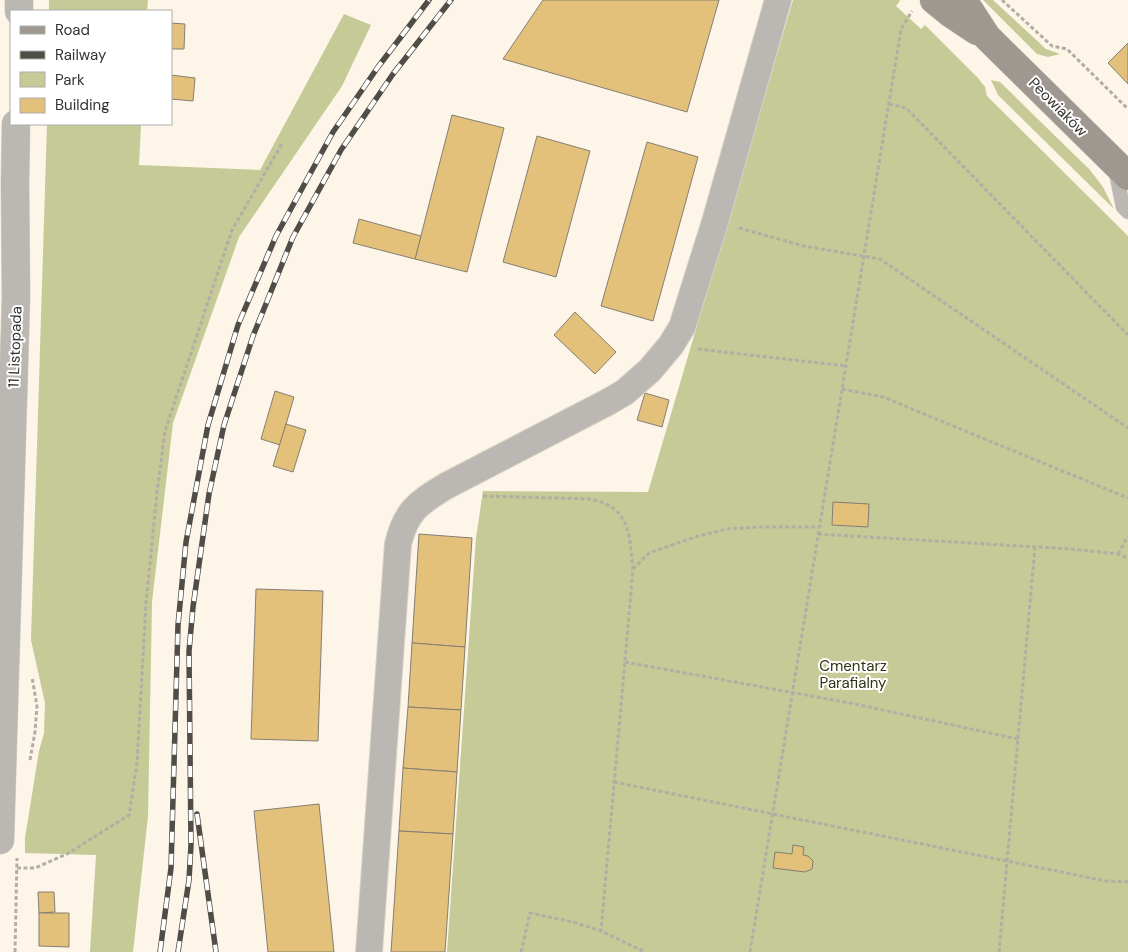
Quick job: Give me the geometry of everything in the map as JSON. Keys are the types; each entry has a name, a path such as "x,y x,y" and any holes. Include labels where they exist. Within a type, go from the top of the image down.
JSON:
{"main road":[{"name":"Peowiaków","path":"963,0 987,37"},
{"name":"Peowiaków","path":"924,4 950,13 987,37 1121,169"}],"street":[{"path":"369,952 398,544 406,520 430,496 625,392 650,370 671,345 682,327 778,0"},
{"name":"11 Listopada","path":"0,840 16,297 14,183 16,125"}],"lane":[{"path":"1121,169 1123,207 1128,212"}],"path":[{"path":"1002,0 1052,46 1067,49 1128,109"},
{"path":"750,952 901,29 907,16 924,4"},
{"path":"889,104 906,108 1128,335"},
{"path":"17,868 34,868 67,854 129,816 137,763 146,602 165,431 232,230 283,142"},
{"path":"714,222 804,246 880,259 1128,428"},
{"path":"698,349 846,366"},
{"path":"842,389 883,397 1128,498"},
{"path":"466,476 475,495 601,501 621,513 626,525 630,539 633,570 600,931"},
{"path":"633,570 649,553 698,536 727,529 759,527 819,528"},
{"path":"818,534 1035,547 1118,554 1128,558"},
{"path":"1118,554 1128,536"},
{"path":"999,952 1035,547"},
{"path":"625,662 850,703 1018,739"},
{"path":"614,782 1106,881 1128,882"},
{"path":"521,952 530,914 573,922 600,931 645,952"}],"green space":[{"path":"49,0 148,0 147,10 49,10"},
{"name":"Cmentarz Parafialny","path":"793,0 899,0 896,6 921,29 925,25 978,78 985,87 987,96 1128,236 1128,952 447,952 476,538 483,491 648,492"},
{"path":"983,0 993,0 1046,49 1060,54 1048,57 1037,54"},
{"path":"344,14 371,25 342,86 239,237 173,423 152,602 148,816 133,952 90,952 96,855 25,853 25,838 39,751 44,733 45,703 31,640 47,125 141,125 139,165 260,170"},
{"path":"991,80 1000,82 1090,170 1103,187 1114,209 998,95"}],"building":[{"path":"543,0 719,0 687,112 503,59"},
{"path":"172,23 185,24 184,49 172,49"},
{"path":"1128,43 1128,84 1108,63"},
{"path":"172,75 195,78 193,101 172,99"},
{"path":"452,115 504,128 467,272 415,259"},
{"path":"537,136 590,151 556,277 503,262"},
{"path":"647,142 698,157 653,321 601,306"},
{"path":"359,219 421,236 415,259 353,243"},
{"path":"575,312 616,352 595,374 554,335"},
{"path":"275,391 294,397 280,445 261,439"},
{"path":"645,393 669,400 662,427 637,420"},
{"path":"286,424 306,430 293,472 273,466"},
{"path":"833,502 869,504 868,527 832,525"},
{"path":"419,534 472,538 465,647 412,643"},
{"path":"256,589 323,591 318,741 251,739"},
{"path":"412,643 465,647 461,710 408,707"},
{"path":"408,707 461,710 457,772 403,768"},
{"path":"403,768 457,772 453,834 399,831"},
{"path":"319,804 334,952 268,952 254,811"},
{"path":"399,831 453,834 445,952 391,952"},
{"path":"793,845 804,847 803,855 808,856 813,861 812,869 805,872 773,868 775,852 792,854"},
{"path":"38,892 54,892 55,912 39,913"},
{"path":"39,913 69,913 69,947 39,946"}],"railway":[{"path":"160,952 171,868 178,625 186,542 208,425 238,325 276,236 333,132 378,67 429,0"},
{"path":"178,952 189,880 191,845 189,651 193,607 209,494 224,425 253,336 293,237 341,150 393,74 451,0"},
{"path":"197,814 216,952"}]}
